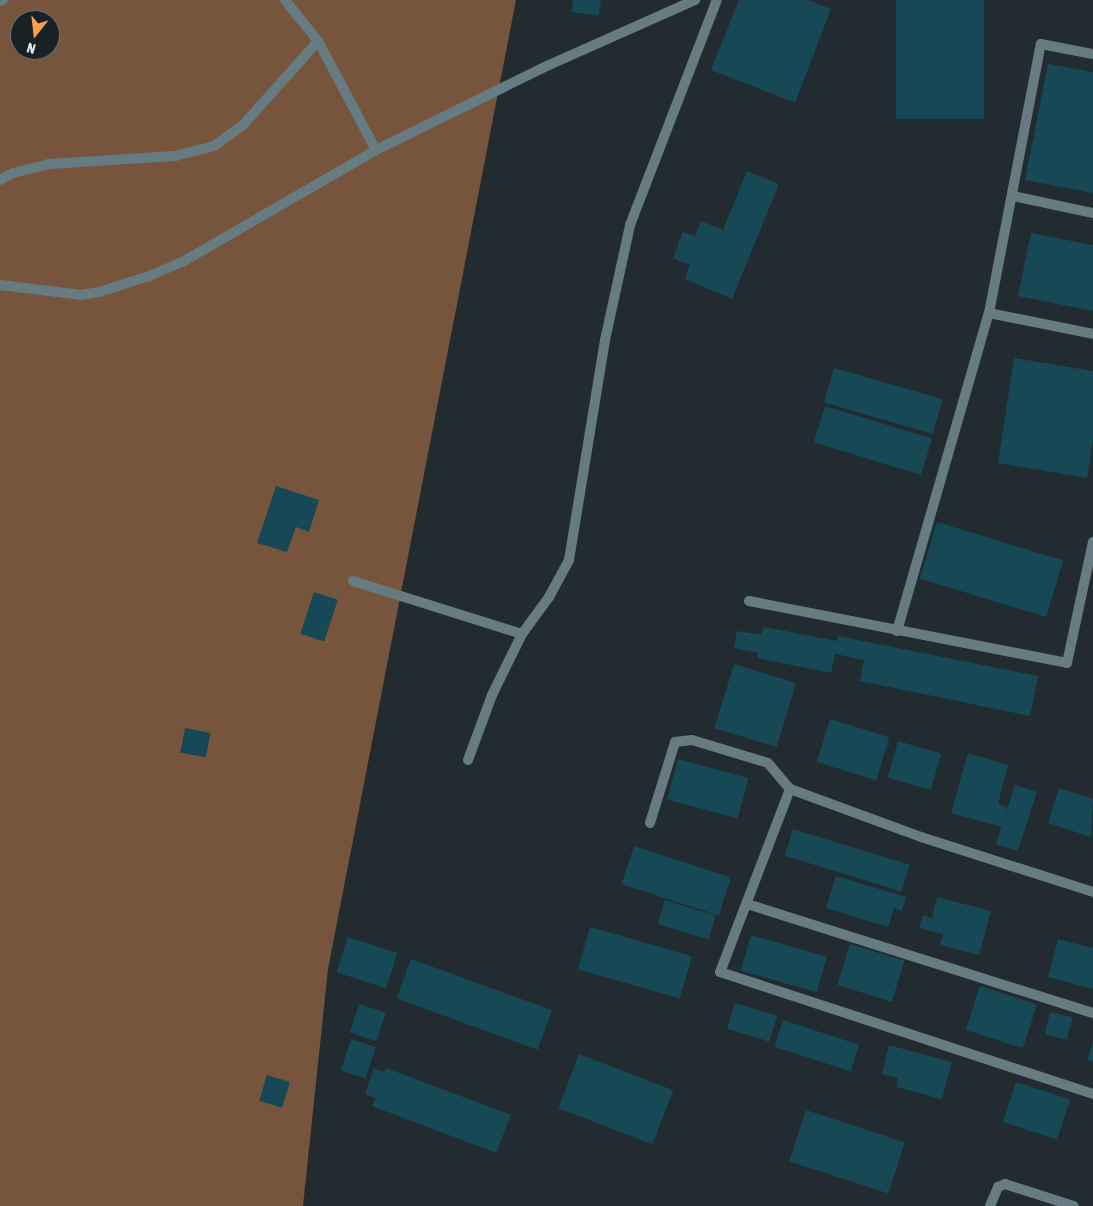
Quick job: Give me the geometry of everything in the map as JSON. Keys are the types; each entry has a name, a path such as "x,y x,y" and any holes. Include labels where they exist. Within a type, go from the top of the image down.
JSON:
{"street":[{"path":"285,0 318,41 376,150"},
{"path":"0,285 81,295 122,286 184,261 376,150 549,65 695,0"},
{"path":"468,760 492,695 522,634 549,597 569,560 605,340 630,225 717,0"},
{"path":"0,180 13,173 49,164 176,156 214,146 243,125 318,41"},
{"path":"897,631 989,313 1041,44 1093,54"},
{"path":"1012,196 1093,212"},
{"path":"989,313 1093,334"},
{"path":"749,601 1067,663 1093,542"},
{"path":"353,581 522,634"},
{"path":"650,823 672,746 680,740 692,740 763,761 777,771 790,789 922,837 1093,892"},
{"path":"790,789 720,972 1093,1094"},
{"path":"747,904 1093,1013"},
{"path":"990,1206 998,1187 1005,1184 1074,1206"}],"shaded area":[{"path":"0,0 516,0 328,969 303,1206 0,1206"}],"building":[{"path":"573,0 601,0 599,16 571,12"},
{"path":"739,0 808,0 831,9 795,103 711,70"},
{"path":"896,0 984,0 984,119 896,119"},
{"path":"1048,64 1093,72 1093,193 1025,180"},
{"path":"747,171 779,184 732,299 685,279 690,265 673,258 683,232 695,236 701,221 723,230"},
{"path":"1031,233 1093,245 1093,311 1018,296"},
{"path":"1014,358 1093,371 1093,440 1087,478 998,463"},
{"path":"834,368 943,399 933,434 824,403"},
{"path":"825,406 932,439 921,475 814,442"},
{"path":"276,486 319,500 309,532 296,527 287,552 257,543"},
{"path":"937,522 1063,561 1046,617 920,578"},
{"path":"314,592 338,600 324,642 300,634"},
{"path":"764,627 837,641 838,636 1038,676 1030,716 860,681 864,660 835,654 831,673 757,658 758,653 734,648 737,631 762,635"},
{"path":"734,664 796,683 777,747 714,728"},
{"path":"830,719 889,737 876,780 817,762"},
{"path":"185,728 211,733 206,758 180,753"},
{"path":"898,741 941,753 931,790 888,778"},
{"path":"968,753 1008,765 998,804 1007,807 1002,827 951,813"},
{"path":"678,759 749,778 738,818 667,800"},
{"path":"1015,785 1037,792 1018,851 996,844"},
{"path":"1059,788 1093,799 1091,837 1048,823"},
{"path":"793,829 910,865 901,891 785,856"},
{"path":"634,846 731,878 719,916 622,884"},
{"path":"836,876 906,897 902,911 894,908 888,927 826,908"},
{"path":"937,897 991,911 979,955 940,945 943,934 919,928 923,915 932,918"},
{"path":"665,900 716,915 708,939 658,924"},
{"path":"590,927 692,956 680,999 578,969"},
{"path":"751,935 827,957 817,992 741,971"},
{"path":"348,937 397,953 386,988 337,972"},
{"path":"1058,939 1093,948 1093,989 1048,977"},
{"path":"850,944 905,961 892,1002 837,985"},
{"path":"411,959 552,1010 538,1050 397,998"},
{"path":"980,986 1037,1005 1023,1048 966,1030"},
{"path":"735,1003 777,1016 769,1042 727,1029"},
{"path":"359,1004 386,1013 376,1041 350,1033"},
{"path":"1050,1012 1072,1017 1067,1040 1045,1034"},
{"path":"783,1020 859,1045 850,1071 774,1047"},
{"path":"351,1039 376,1047 366,1078 341,1070"},
{"path":"1093,1042 1093,1062 1087,1060"},
{"path":"889,1045 952,1062 942,1099 896,1087 898,1078 882,1074"},
{"path":"579,1054 673,1090 653,1144 558,1108"},
{"path":"374,1068 384,1072 386,1068 511,1115 496,1153 372,1106 376,1098 365,1094"},
{"path":"267,1075 290,1082 282,1108 259,1101"},
{"path":"1016,1082 1070,1100 1057,1140 1003,1122"},
{"path":"806,1110 905,1142 888,1193 789,1161"}]}
